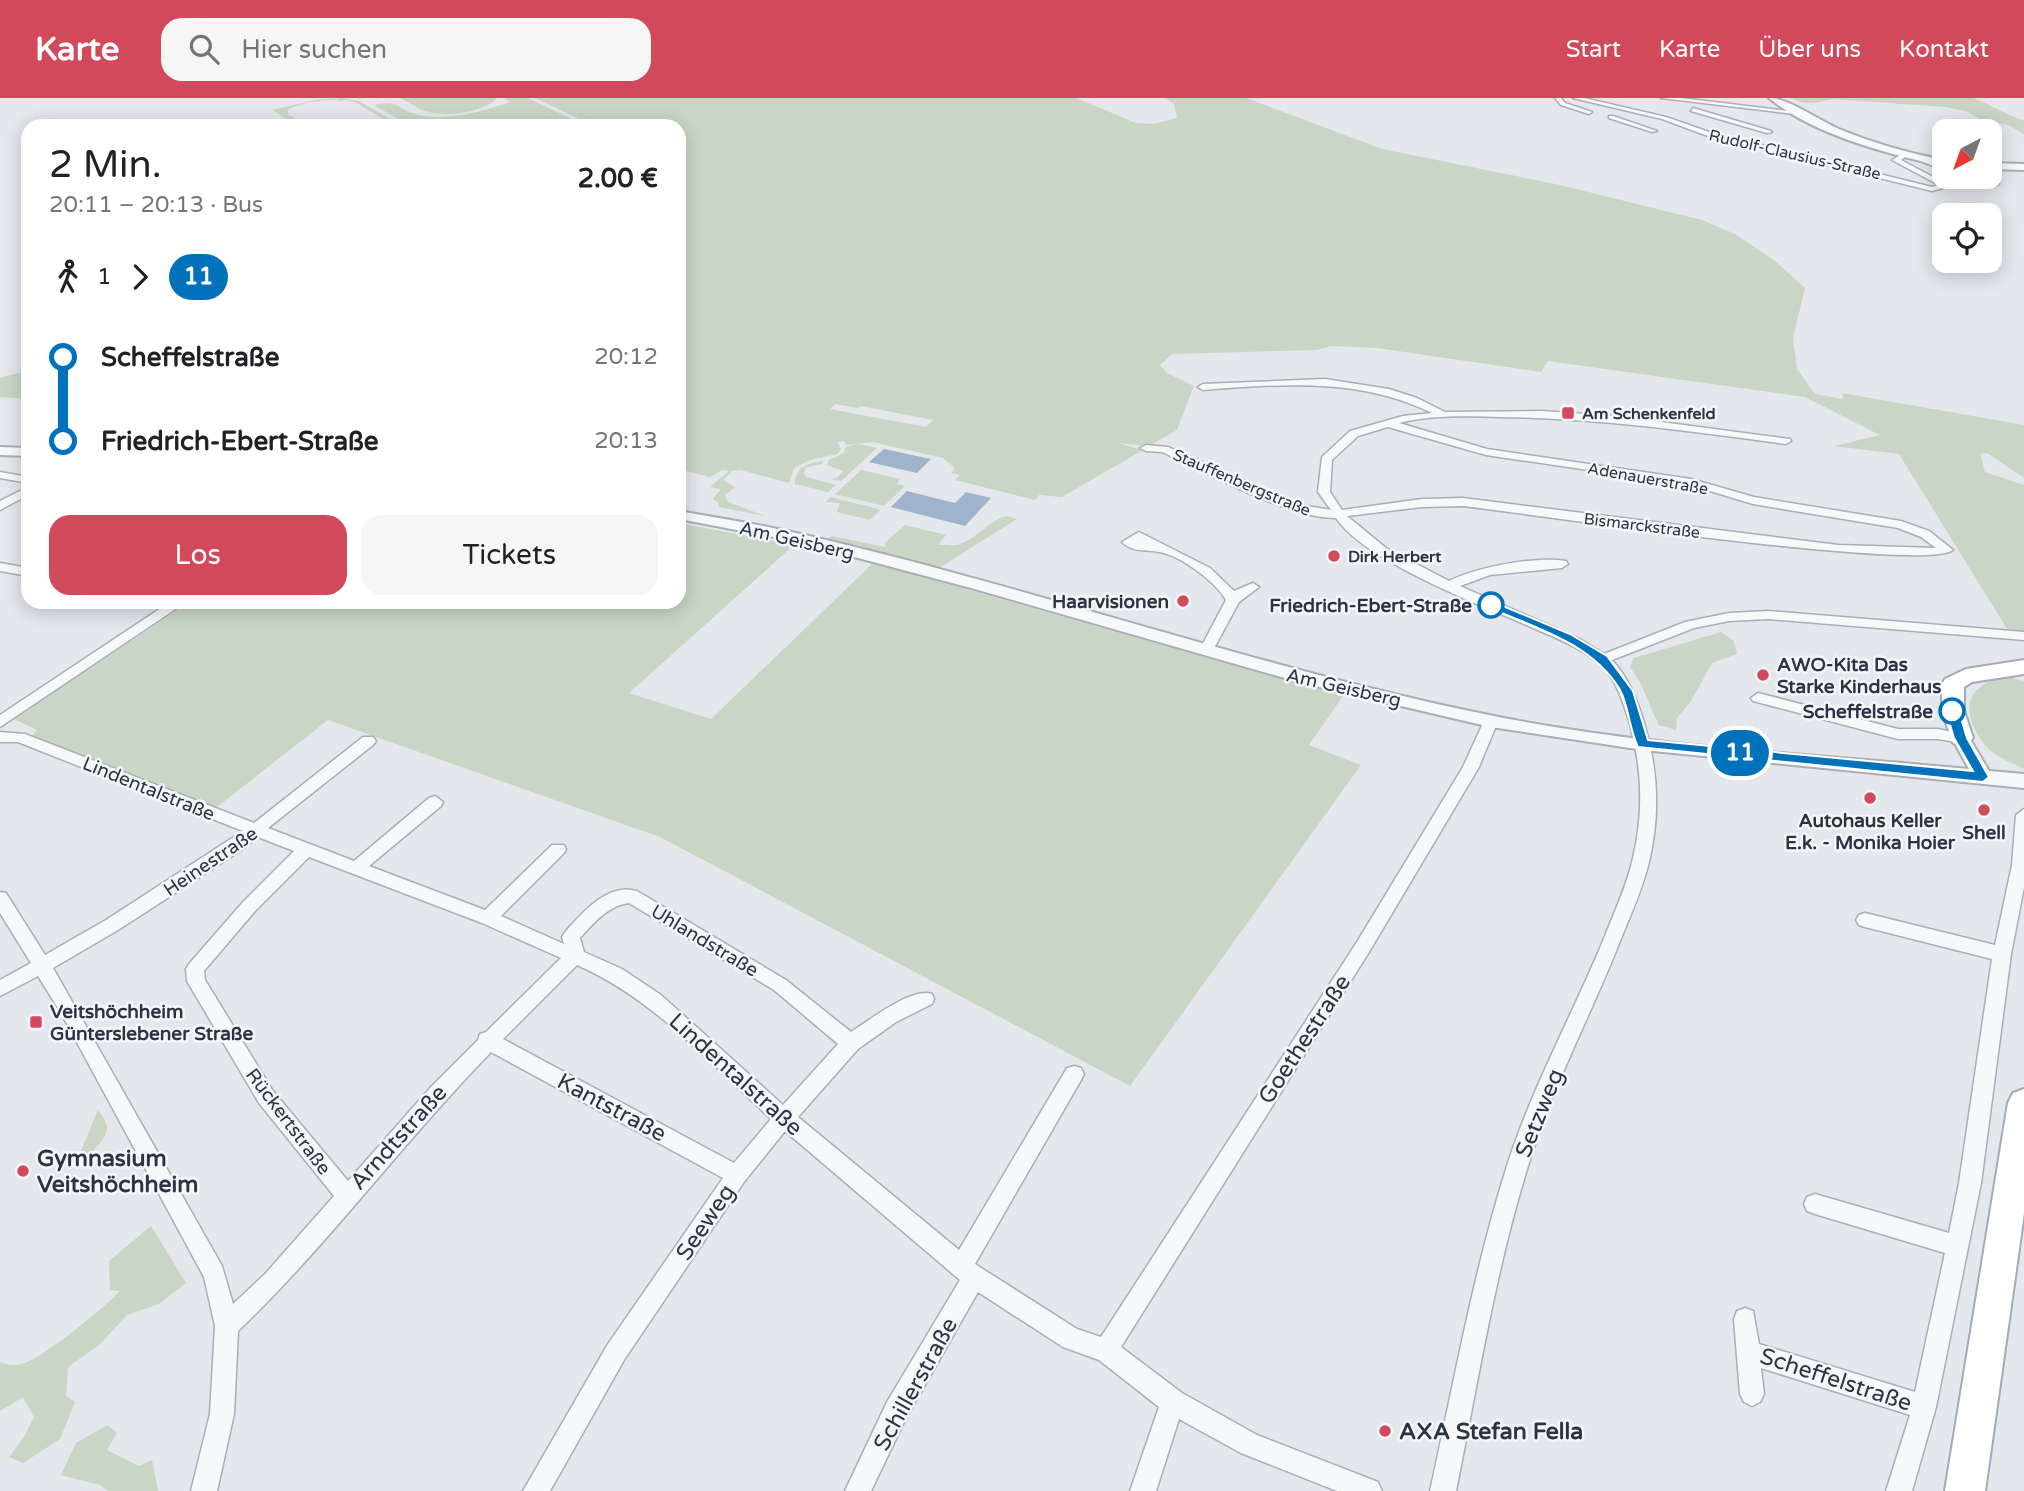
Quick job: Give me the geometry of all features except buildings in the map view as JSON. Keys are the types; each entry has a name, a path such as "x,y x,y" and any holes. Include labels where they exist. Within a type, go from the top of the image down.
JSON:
{"main road":[{"path":"1961,738 1952,711 1952,684 1966,676 2024,667"},
{"path":"1986,672 2024,677"},
{"path":"1965,1491 2024,1102"}],"street":[{"path":"1558,98 1563,104 1595,113"},
{"name":"Rudolf-Clausius-Straße","path":"1576,98 1664,118 1707,134 1864,170 1932,189 1946,186 1896,160 1906,154"},
{"path":"1664,98 1794,112"},
{"path":"1773,98 1794,112 1932,164"},
{"path":"1655,99 1769,132"},
{"path":"1606,116 1654,131"},
{"path":"1917,158 1932,161"},
{"path":"2002,166 2024,167"},
{"path":"1203,387 1302,382 1343,385 1391,391 1418,400 1440,413"},
{"path":"1643,744 1627,691 1603,659 1566,636 1420,573 1371,544 1328,501 1322,487 1327,458 1346,438 1359,431 1440,413 1551,415 1786,441"},
{"name":"Adenauerstraße","path":"1387,423 1486,452 1691,482 1753,500 1901,525 1925,534 1947,550"},
{"name":"Stauffenbergstraße","path":"1146,448 1164,449 1297,508 1321,514 1338,513"},
{"path":"0,451 21,452"},
{"path":"0,475 21,479"},
{"path":"0,506 21,494"},
{"name":"Bismarckstraße","path":"1338,513 1422,503 1463,502 1838,549 1930,552 1947,550"},
{"name":"Am Geisberg","path":"686,516 796,537 1333,685 1491,721 1561,734 1643,744 2024,781"},
{"path":"1161,548 1219,580 1229,589 1233,600"},
{"path":"1449,586 1471,574 1493,568 1562,564"},
{"path":"0,567 21,571"},
{"path":"1206,651 1233,600 1242,591 1253,587"},
{"path":"0,722 164,609"},
{"path":"1603,659 1690,625 1729,617 1768,615 2024,636"},
{"path":"1758,698 1885,731 1961,738 1983,777"},
{"name":"Goethestraße","path":"1106,1350 1363,947 1471,767 1491,721"},
{"name":"Lindentalstraße","path":"10,737 488,918 576,954 616,974 654,1000 785,1119 968,1272 1071,1339 1106,1350 1173,1402 1250,1444 1369,1491"},
{"name":"Heinestraße","path":"0,989 112,925 234,847 368,741"},
{"name":"Setzweg","path":"1443,1491 1508,1194 1536,1114 1590,995 1643,855 1648,769 1643,744"},
{"path":"356,868 435,802"},
{"name":"Scheffelstraße","path":"1899,1491 1924,1407 1980,1123 2002,954 2020,864 2024,815"},
{"name":"Rückertstraße","path":"307,849 277,876 231,925 195,969 196,981 266,1097 346,1195"},
{"path":"488,918 558,849"},
{"name":"Uhlandstraße","path":"576,954 572,937 600,904 615,897 631,896 780,985 851,1044"},
{"path":"0,898 68,1008 214,1274 228,1326 222,1414 204,1491"},
{"path":"1865,920 2002,954"},
{"name":"Arndtstraße","path":"228,1326 273,1282 346,1195 487,1040 576,954"},
{"name":"Seeweg","path":"536,1491 616,1352 737,1175 851,1044 888,1016 925,999"},
{"name":"Kantstraße","path":"487,1040 737,1175"},
{"path":"968,1272 1074,1074"},
{"path":"1815,1204 1957,1246"},
{"name":"Schillerstraße","path":"858,1491 968,1272"},
{"name":"Scheffelstraße","path":"1745,1319 1752,1394"},
{"name":"Scheffelstraße","path":"1748,1352 1924,1407"},
{"path":"1143,1491 1173,1402"}],"green space":[{"path":"342,98 359,101 390,119 383,119 355,102 335,101 340,99 309,102 288,109 288,114 296,119 287,119 272,110 315,100"},
{"path":"400,98 496,99 473,111 442,114 425,111"},
{"path":"504,98 528,98 572,119 398,119 374,105 390,103 419,115 441,117 477,112 510,102"},
{"path":"535,98 1076,98 1136,123 1154,124 1177,118 1174,104 1165,98 1246,98 1382,149 1560,185 1702,220 1735,234 1775,261 1805,288 1793,338 1797,369 1815,394 1843,399 1842,393 2024,425 2024,478 1987,453 1980,454 1985,472 2024,485 2024,632 2009,632 1899,454 1834,446 1880,435 1805,397 1548,361 1541,372 1377,348 1331,346 1317,350 1172,354 1160,365 1167,373 1194,386 1177,430 1149,446 1118,443 1143,450 1062,497 1039,495 1035,500 955,480 960,475 951,473 955,468 943,458 872,442 846,445 844,441 837,442 841,449 837,454 810,460 794,468 789,483 740,470 732,471 723,480 735,487 725,495 728,502 765,516 719,507 718,502 713,499 721,489 710,487 729,471 722,470 710,477 686,471 686,119 579,119","holes":["835,404 858,408 861,406 933,420 926,427 830,409"]},
{"path":"1791,98 1973,98 2024,120 2024,134 2002,124 2002,119 1980,119 1968,112 1946,107 1832,99 1817,103"},
{"path":"21,372 21,398 0,397 0,378"},
{"path":"858,444 877,448 841,481 830,479 838,477 843,471 827,465 829,460 844,453 846,447"},
{"path":"823,461 822,464 807,467 803,473 807,477 836,485 828,492 795,484 797,474 803,467"},
{"path":"861,470 900,479 897,484 905,486 884,506 835,494"},
{"path":"830,497 880,510 870,520 837,512 840,503 826,502"},
{"path":"1007,516 1017,519 939,568 826,539 832,536 885,547 885,543 905,525 946,535 938,545 956,545"},
{"path":"686,524 794,545 629,693 711,719 873,563 1343,696 1309,745 1361,765 1130,1086 660,837 328,720 217,807 32,736 37,730 14,719 179,609 686,609"},
{"path":"1721,632 1734,641 1737,654 1712,663 1691,701 1677,718 1676,730 1659,725 1630,667 1634,658"},
{"path":"2007,677 2024,681 2024,769 1991,751 1972,724 1970,703 1974,694 1992,680"},
{"path":"98,1110 107,1126 104,1137 91,1153 76,1163"},
{"path":"151,1226 186,1283 159,1304 127,1315 99,1345 68,1367 66,1396 75,1402 60,1439 23,1463 9,1457 24,1437 34,1417 23,1397 0,1411 0,1362 22,1364 44,1353 112,1299 120,1291 110,1290 109,1261"},
{"path":"107,1425 117,1433 107,1450 139,1466 152,1460 158,1491 108,1491 100,1485 61,1475 76,1443"}],"water":[{"path":"884,449 931,459 917,473 869,462"},
{"path":"907,491 955,503 966,492 991,498 965,526 891,507"}],"bus line":[{"name":"11","path":"1491,605 1566,636 1603,659 1627,691 1643,744 1983,777 1961,738 1952,711"}],"place":[{"name":"Am Schenkenfeld","path":"1568,413"},
{"name":"Dirk Herbert","path":"1334,556"},
{"name":"Haarvisionen","path":"1183,601"},
{"name":"Friedrich-Ebert-Straße","path":"1491,605"},
{"name":"AWO-Kita Das Starke Kinderhaus","path":"1763,675"},
{"name":"Scheffelstraße","path":"1952,711"},
{"name":"Autohaus Keller E.k. - Monika Hoier","path":"1870,798"},
{"name":"Shell","path":"1984,810"},
{"name":"Veitshöchheim Günterslebener Straße","path":"36,1022"},
{"name":"Gymnasium Veitshöchheim","path":"23,1171"},
{"name":"AXA Stefan Fella","path":"1385,1431"}]}
